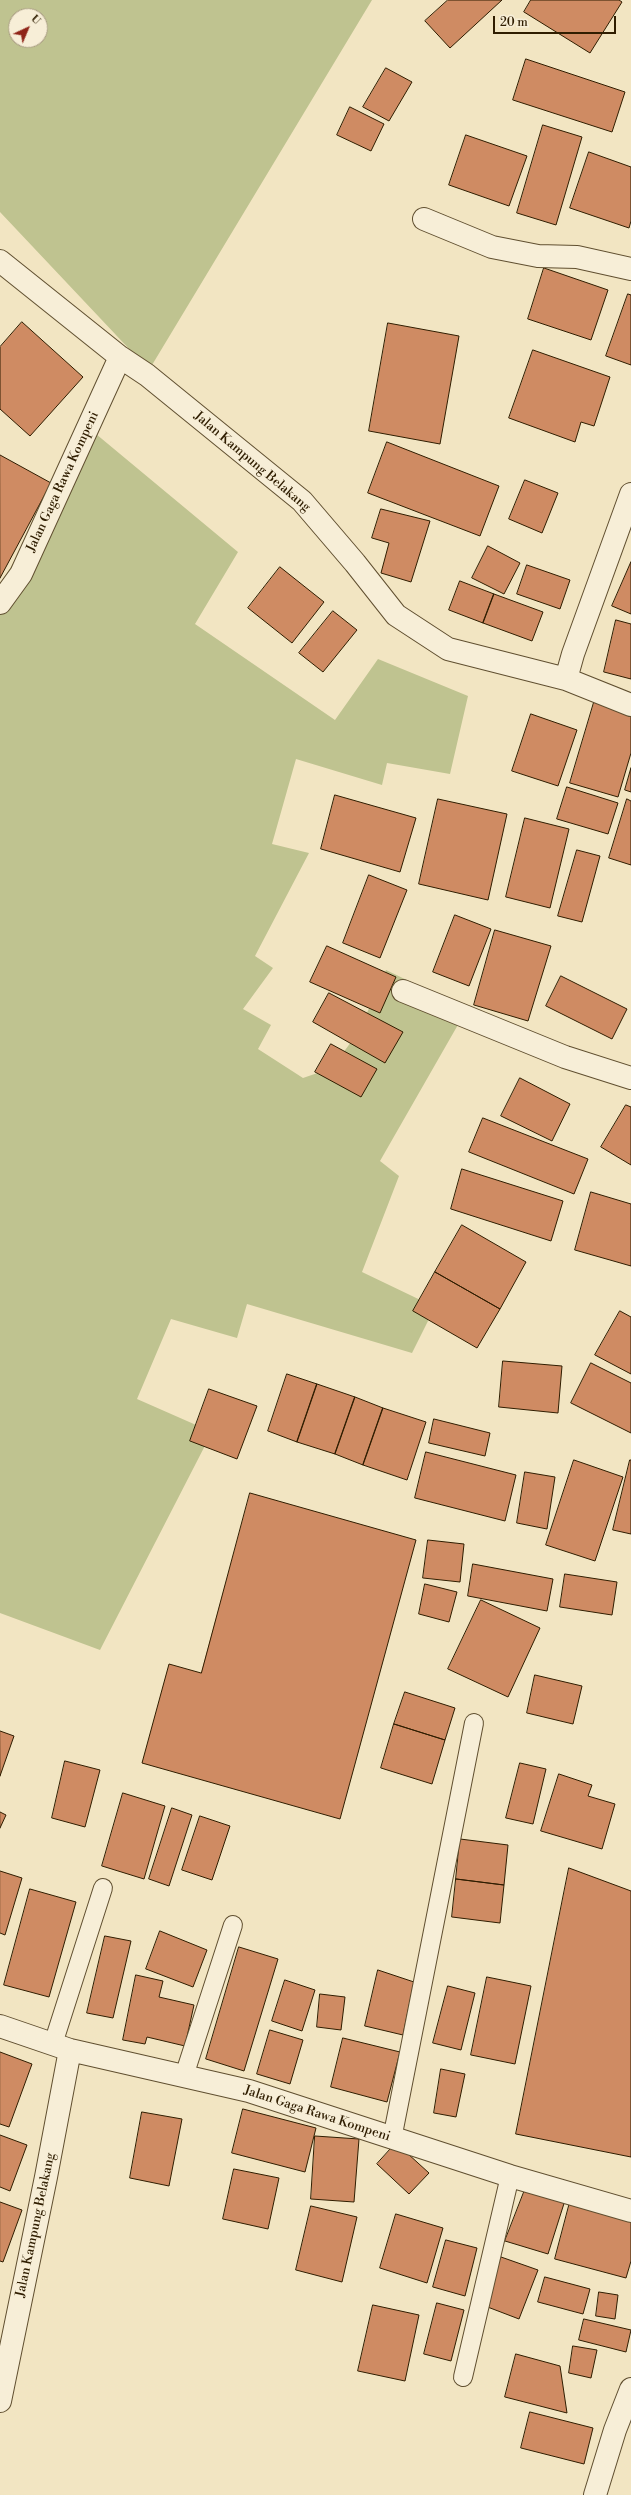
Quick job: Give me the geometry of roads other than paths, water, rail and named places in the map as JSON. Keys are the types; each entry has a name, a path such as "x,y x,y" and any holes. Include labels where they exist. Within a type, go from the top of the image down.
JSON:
{"street":[{"path":"424,219 492,247 538,256 578,258 631,269"},
{"name":"Jalan Kampung Belakang","path":"0,261 125,360 147,375 302,501 356,563 396,615 448,649 566,679 631,705"},
{"name":"Jalan Gaga Rawa Kompeni","path":"0,603 20,574 125,360"},
{"path":"566,679 572,654 631,494"},
{"path":"403,991 565,1057 631,1078"},
{"name":"Jalan Gaga Rawa Kompeni","path":"0,2026 61,2047 249,2091 392,2139 510,2176 631,2211"},
{"name":"Jalan Kampung Belakang","path":"0,2401 61,2047"},
{"path":"595,2495 623,2431 631,2389"}],"lane":[{"path":"392,2139 474,1723"},
{"path":"61,2047 104,1888"},
{"path":"184,2076 233,1925"},
{"path":"463,2377 510,2176"}]}
